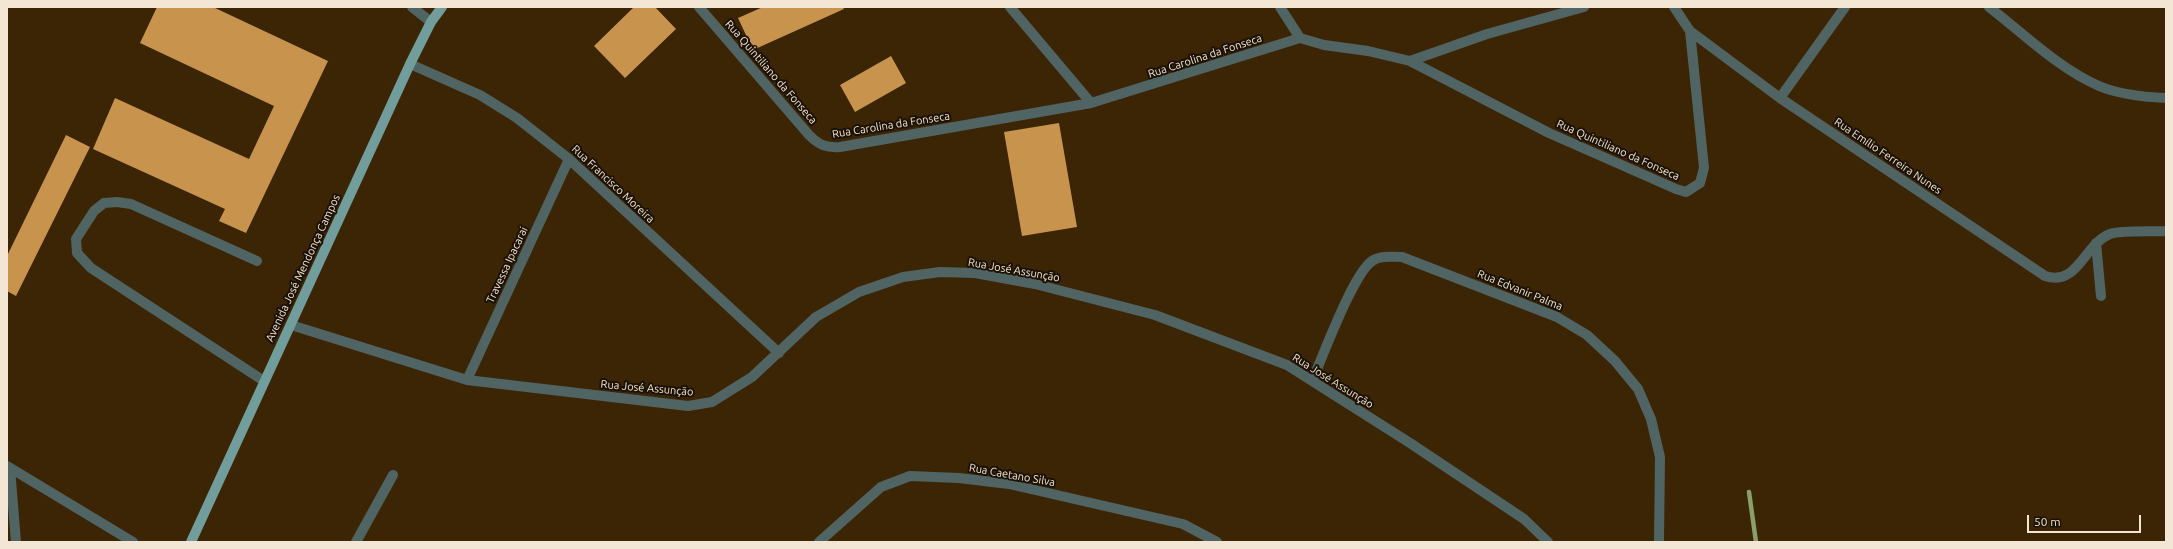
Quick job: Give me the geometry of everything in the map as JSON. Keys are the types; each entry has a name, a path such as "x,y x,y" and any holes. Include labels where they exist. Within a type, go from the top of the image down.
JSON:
{"main road":[{"name":"Avenida José Mendonça Campos","path":"191,542 410,64 431,22 442,7"}],"street":[{"path":"412,7 431,22"},
{"name":"Rua Quintiliano da Fonseca","path":"699,7 809,135 818,143 828,148"},
{"path":"1010,7 1092,103"},
{"path":"1280,7 1300,38 1324,45 1368,51 1410,61 1487,34 1584,7"},
{"name":"Rua Emílio Ferreira Nunes","path":"1674,7 1690,31 1780,98 2045,276 2055,279 2064,278 2074,270 2096,243 2111,233 2166,231"},
{"path":"1780,98 1845,7"},
{"path":"1989,7 2064,66 2100,86 2140,96 2166,98"},
{"name":"Rua Quintiliano da Fonseca","path":"1410,61 1549,133 1686,192 1700,183 1704,168 1690,31"},
{"name":"Rua Carolina da Fonseca","path":"828,148 1092,103 1300,38"},
{"name":"Rua Francisco Moreira","path":"410,64 480,95 517,118 569,159 779,353"},
{"name":"Travessa Ipacarai","path":"467,380 569,159"},
{"path":"257,261 131,204 104,203 94,211 76,239 77,253 91,268 264,381"},
{"path":"2096,243 2101,296"},
{"name":"Rua Edvanir Palma","path":"1312,381 1354,286 1363,270 1372,261 1382,256 1402,258 1557,317 1587,335 1615,361 1638,389 1651,419 1660,457 1659,542"},
{"name":"Rua José Assunção","path":"291,325 467,380 688,406 712,402 730,392 752,377 816,317 859,292 903,277 940,272 975,273 1035,284 1155,315 1287,365 1524,519 1548,542"},
{"path":"8,467 16,542"},
{"path":"8,467 133,542"},
{"path":"356,542 393,475"},
{"name":"Rua Caetano Silva","path":"819,542 881,486 910,476 959,478 1010,484 1183,524 1217,542"}],"building":[{"path":"157,7 213,7 328,61 246,233 219,221 225,209 93,149 115,98 249,159 274,106 140,43"},
{"path":"634,7 655,7 676,29 625,78 594,46"},
{"path":"763,7 843,7 844,9 753,50 738,18"},
{"path":"891,56 906,83 855,112 840,85"},
{"path":"1059,123 1077,227 1022,236 1004,132"},
{"path":"66,135 90,147 16,296 7,291 7,256"}],"waterway":[{"path":"1749,492 1756,542"}]}
